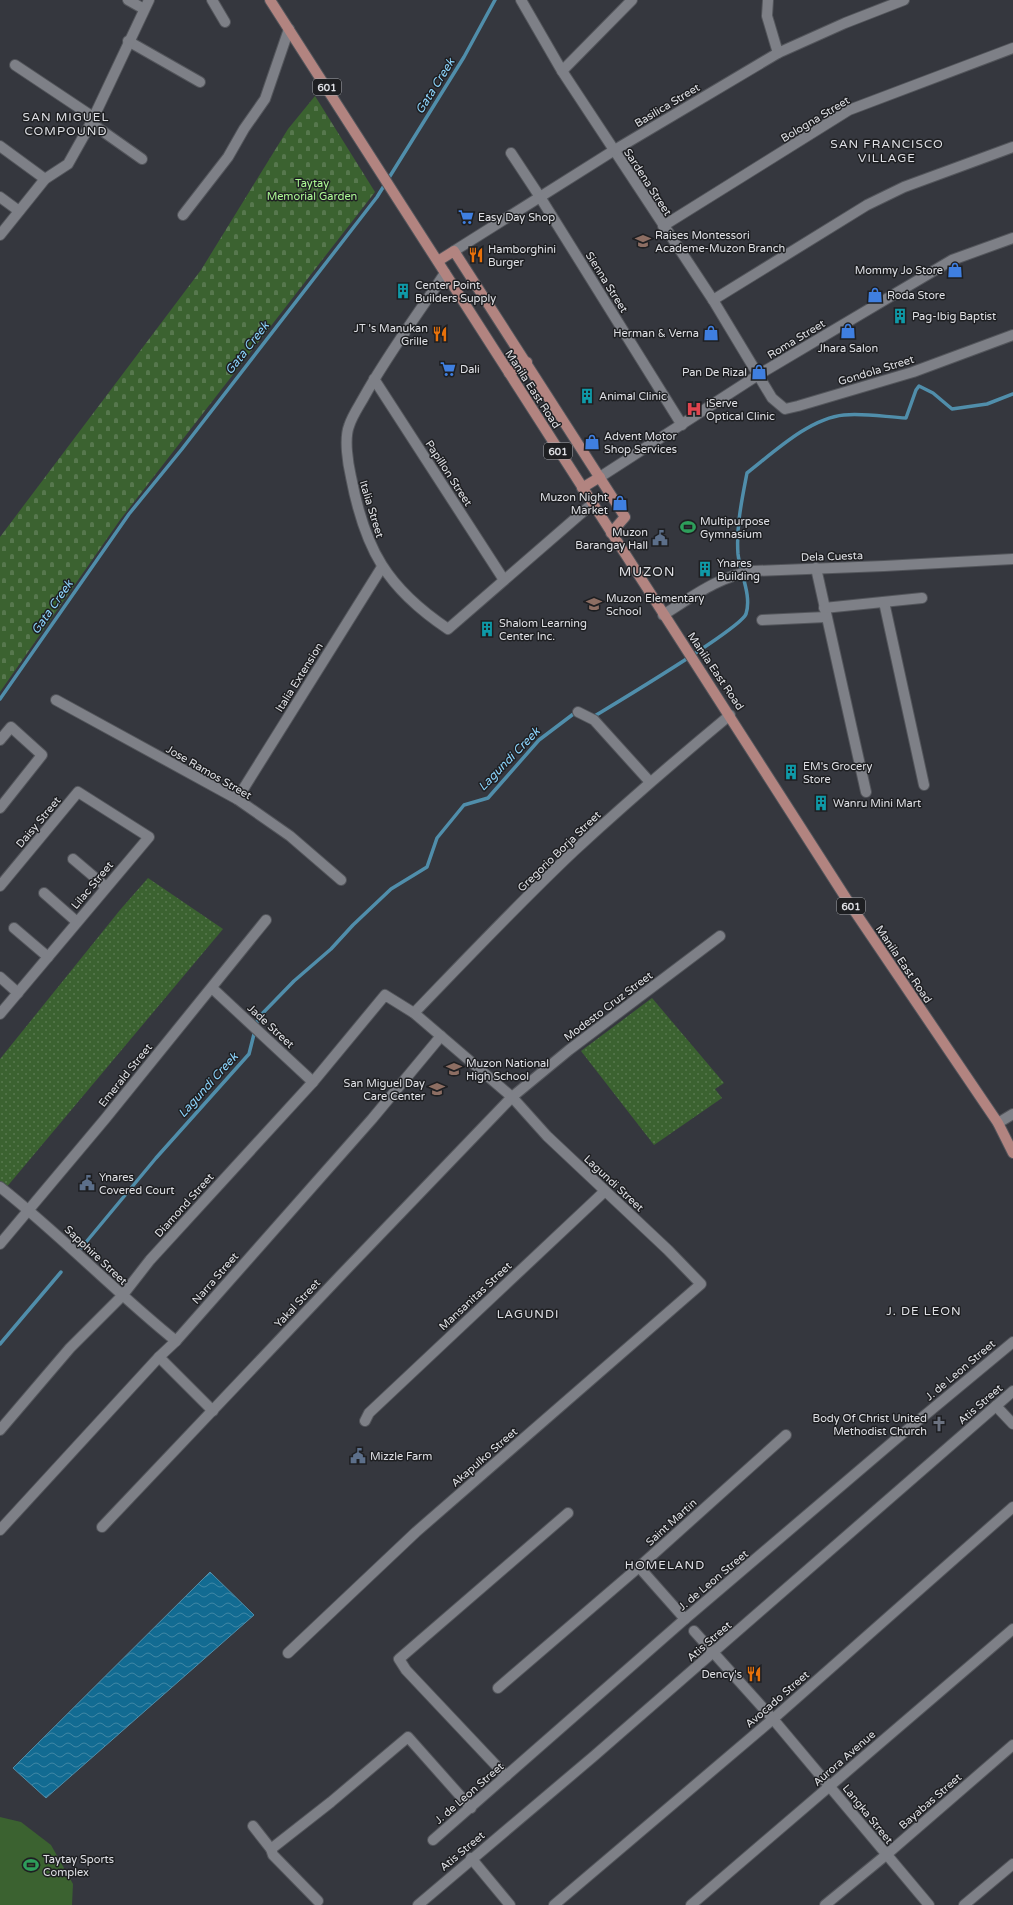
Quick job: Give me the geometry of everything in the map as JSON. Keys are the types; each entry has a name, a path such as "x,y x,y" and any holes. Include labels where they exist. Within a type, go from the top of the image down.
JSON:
{"main road":[{"name":"Manila East Road","path":"270,0 663,615 730,715 888,962 998,1123 1013,1153"},
{"path":"438,261 454,251 527,362 625,517 611,533"},
{"path":"508,373 527,362"},
{"path":"582,488 600,477"}],"street":[{"path":"0,235 45,179 68,164 92,120 128,41 147,5 128,0"},
{"path":"212,0 225,22"},
{"name":"Sardena Street","path":"521,0 562,72 713,300 758,375"},
{"path":"562,72 632,0"},
{"path":"768,0 767,16 778,53"},
{"name":"Basilica Street","path":"454,251 613,151 778,53 845,22 904,0"},
{"path":"183,215 228,158 244,129 265,99 289,29"},
{"path":"128,41 200,82"},
{"name":"Bologna Street","path":"663,226 849,110 1013,48"},
{"path":"15,65 92,120 142,159"},
{"path":"0,146 45,179"},
{"path":"713,300 867,205 904,188 1013,147"},
{"name":"Sienna Street","path":"511,153 682,425"},
{"path":"0,197 19,211"},
{"name":"Roma Street","path":"600,477 758,375 952,260 1013,238"},
{"name":"Italia Street","path":"445,273 374,379 348,427 347,462 354,496 368,540 382,567 397,588 434,620 448,629 592,504"},
{"name":"Gondola Street","path":"758,375 772,398 785,409 913,372 1013,335"},
{"name":"Papillon Street","path":"374,379 504,580"},
{"name":"Dela Cuesta","path":"663,615 715,583 737,573 1013,559"},
{"name":"Italia Extension","path":"237,800 382,567"},
{"path":"816,568 866,792"},
{"path":"762,620 825,612 884,602 922,598"},
{"path":"884,602 924,785"},
{"name":"Jose Ramos Street","path":"56,700 237,800 290,836 341,880"},
{"path":"578,712 594,720 650,782"},
{"name":"Gregorio Borja Street","path":"414,1013 498,926 574,851 650,782 730,715"},
{"path":"0,740 11,726 42,755 0,808"},
{"name":"Daisy Street","path":"0,886 78,792"},
{"name":"Lilac Street","path":"0,1014 149,837 78,792"},
{"path":"73,859 106,887"},
{"path":"44,894 78,922"},
{"name":"Emerald Street","path":"0,1244 212,988 266,920"},
{"path":"14,928 48,957"},
{"name":"Modesto Cruz Street","path":"512,1097 569,1050 720,936"},
{"path":"0,977 18,993"},
{"name":"Jade Street","path":"212,988 313,1082"},
{"name":"Lagundi Street","path":"385,995 414,1013 512,1097 546,1136 668,1250 701,1284"},
{"name":"Diamond Street","path":"0,1430 70,1348 122,1296 150,1260 313,1082 385,995"},
{"name":"Narra Street","path":"0,1530 159,1357 176,1341 372,1119 442,1036"},
{"name":"Yakal Street","path":"102,1527 341,1274 512,1097"},
{"path":"998,1123 1013,1114"},
{"name":"Sapphire Street","path":"0,1187 29,1210 122,1296 176,1341"},
{"name":"Mansanitas Street","path":"365,1421 368,1413 605,1191"},
{"name":"Akapulko Street","path":"288,1653 416,1532 701,1284"},
{"name":"J. de Leon Street","path":"433,1840 685,1619 895,1440 1013,1342"},
{"path":"159,1357 213,1411"},
{"name":"Atis Street","path":"418,1905 471,1858 594,1756 1013,1391"},
{"path":"996,1406 1013,1424"},
{"name":"Saint Martin","path":"498,1688 639,1567 786,1435"},
{"name":"Avocado Street","path":"554,1905 773,1719 1013,1508"},
{"path":"506,1776 406,1670 399,1659 568,1513"},
{"path":"639,1567 685,1619"},
{"name":"Aurora Avenue","path":"691,1905 1013,1629"},
{"name":"Langka Street","path":"694,1631 773,1719 929,1905"},
{"path":"271,1849 332,1802 408,1737 471,1808"},
{"name":"Bayabas Street","path":"825,1905 886,1855 1013,1745"},
{"path":"253,1826 271,1849 273,1856 318,1901"},
{"path":"471,1858 510,1905"},
{"path":"964,1905 1013,1864"}],"green space":[{"name":"Taytay Memorial Garden","path":"315,96 375,192 120,520 0,692 0,537 201,270 288,129"},
{"path":"148,878 223,929 0,1195 0,1059 120,910"},
{"path":"652,998 724,1083 715,1089 722,1098 654,1145 581,1051"},
{"name":"Taytay Sports Complex","path":"0,1817 21,1822 51,1845 73,1884 72,1905 0,1905"}],"water":[{"path":"210,1572 254,1615 46,1798 13,1768"}],"waterway":[{"name":"Gata Creek","path":"0,699 129,514 182,449 377,197 464,57 495,0"},
{"name":"Lagundi Creek","path":"593,717 701,649 739,622 746,614 748,599 739,561 738,534 747,473 781,446 805,429 831,417 859,414 906,418 916,390 919,386 933,393 952,409 987,404 1013,394"},
{"name":"Lagundi Creek","path":"77,1253 156,1158 249,1054 258,1018 294,981 331,949 353,925 391,889 427,867 437,838 464,805 488,798 539,740 576,712"},
{"name":"Lagundi Creek","path":"0,1344 61,1272"}],"place":[{"name":"Easy Day Shop","path":"466,217"},
{"name":"Raises Montessori Academe-Muzon Branch","path":"643,241"},
{"name":"Hamborghini Burger","path":"476,255"},
{"name":"Mommy Jo Store","path":"955,270"},
{"name":"Center Point Builders Supply","path":"403,291"},
{"name":"Roda Store","path":"875,295"},
{"name":"Pag-Ibig Baptist","path":"900,316"},
{"name":"Jhara Salon","path":"848,331"},
{"name":"Herman & Verna","path":"711,333"},
{"name":"JT 's Manukan Grille","path":"440,334"},
{"name":"Dali","path":"448,369"},
{"name":"Pan De Rizal","path":"759,372"},
{"name":"Animal Clinic","path":"587,396"},
{"name":"iServe Optical Clinic","path":"694,409"},
{"name":"Advent Motor Shop Services","path":"592,442"},
{"name":"Muzon Night Market","path":"620,503"},
{"name":"Multipurpose Gymnasium","path":"688,527"},
{"name":"Muzon Barangay Hall","path":"660,538"},
{"name":"Ynares Building","path":"705,569"},
{"name":"Muzon Elementary School","path":"594,604"},
{"name":"Shalom Learning Center Inc.","path":"487,629"},
{"name":"EM's Grocery Store","path":"791,772"},
{"name":"Wanru Mini Mart","path":"821,803"},
{"name":"Muzon National High School","path":"454,1069"},
{"name":"San Miguel Day Care Center","path":"437,1089"},
{"name":"Ynares Covered Court","path":"87,1183"},
{"name":"Body Of Christ United Methodist Church","path":"939,1424"},
{"name":"Mizzle Farm","path":"358,1456"},
{"name":"Dency's","path":"754,1674"},
{"name":"Taytay Sports Complex","path":"31,1865"}],"district":[{"name":"SAN MIGUEL COMPOUND","path":"66,124"},
{"name":"SAN FRANCISCO VILLAGE","path":"887,151"},
{"name":"MUZON","path":"647,571"},
{"name":"J. DE LEON","path":"924,1311"},
{"name":"LAGUNDI","path":"528,1314"},
{"name":"HOMELAND","path":"665,1565"}]}
